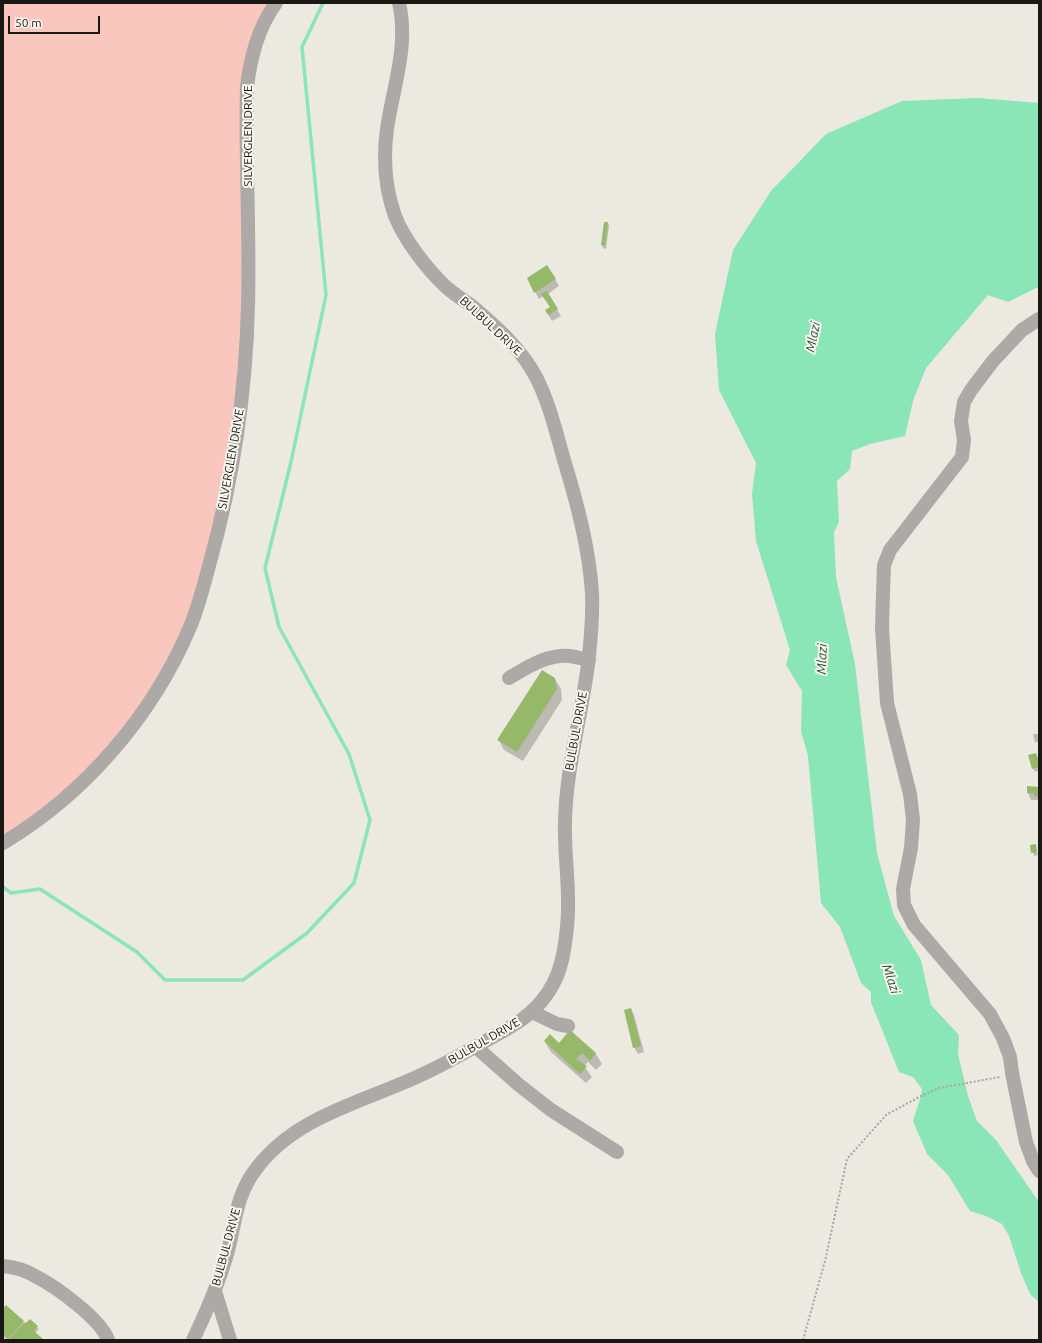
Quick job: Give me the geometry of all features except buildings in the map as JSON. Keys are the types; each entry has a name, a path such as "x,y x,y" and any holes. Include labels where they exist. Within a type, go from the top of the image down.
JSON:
{"street":[{"name":"SILVERGLEN DRIVE","path":"3,843 33,824 59,804 84,780 125,735 173,662 190,626 200,599 227,491 245,365 248,264 247,86 256,42 276,3"},
{"name":"BULBUL DRIVE","path":"193,1340 214,1291 227,1255 238,1199 252,1174 272,1150 297,1130 317,1119 419,1076 476,1047 519,1022 532,1012 545,997 556,981 562,960 568,910 564,827 566,804 570,766 589,660 592,627 592,594 585,538 559,441 541,388 525,359 509,340 469,304 447,287 426,265 404,234 396,216 386,180 385,160 386,132 401,56 402,17 399,3"},
{"path":"1039,320 1022,330 993,361 971,390 964,402 961,421 964,440 962,457 890,550 884,565 882,628 888,703 910,794 913,820 911,848 903,889 904,905 914,925 990,1014 1004,1038 1010,1057 1026,1142 1033,1161 1039,1170"},
{"path":"509,678 536,662 553,658 570,656 589,660"},
{"path":"532,1012 557,1024 568,1026"},
{"path":"476,1047 518,1085 551,1110 617,1152"},
{"path":"3,1266 13,1267 35,1276 71,1300 99,1324 108,1340"},
{"path":"214,1291 230,1340"}],"path":[{"path":"803,1340 825,1261 847,1159 886,1114 939,1088 995,1078 1012,1073"}],"shaded area":[{"path":"3,3 276,3 249,58 244,364 199,598 155,689 101,762 3,840"}],"water":[{"name":"Mlazi","path":"978,98 1039,103 1039,288 1036,288 1008,302 988,295 926,368 913,401 905,436 870,444 852,451 850,469 837,481 839,522 834,532 836,577 855,664 877,853 894,916 921,960 931,1005 959,1035 958,1054 968,1096 977,1121 996,1140 1039,1202 1039,1302 1030,1294 1021,1273 1009,1236 1002,1224 986,1216 970,1211 948,1175 927,1154 913,1121 922,1089 913,1077 899,1072 871,1002 871,992 861,983 840,927 821,903 808,756 801,731 802,691 786,665 790,650 756,541 752,494 756,463 719,390 715,334 733,250 771,191 826,134 902,101"}],"waterway":[{"path":"3,887 11,893 40,889 137,952 165,980 243,980 307,933 354,883 370,820 349,754 279,627 265,568 291,462 326,295 302,47 323,3"}]}
